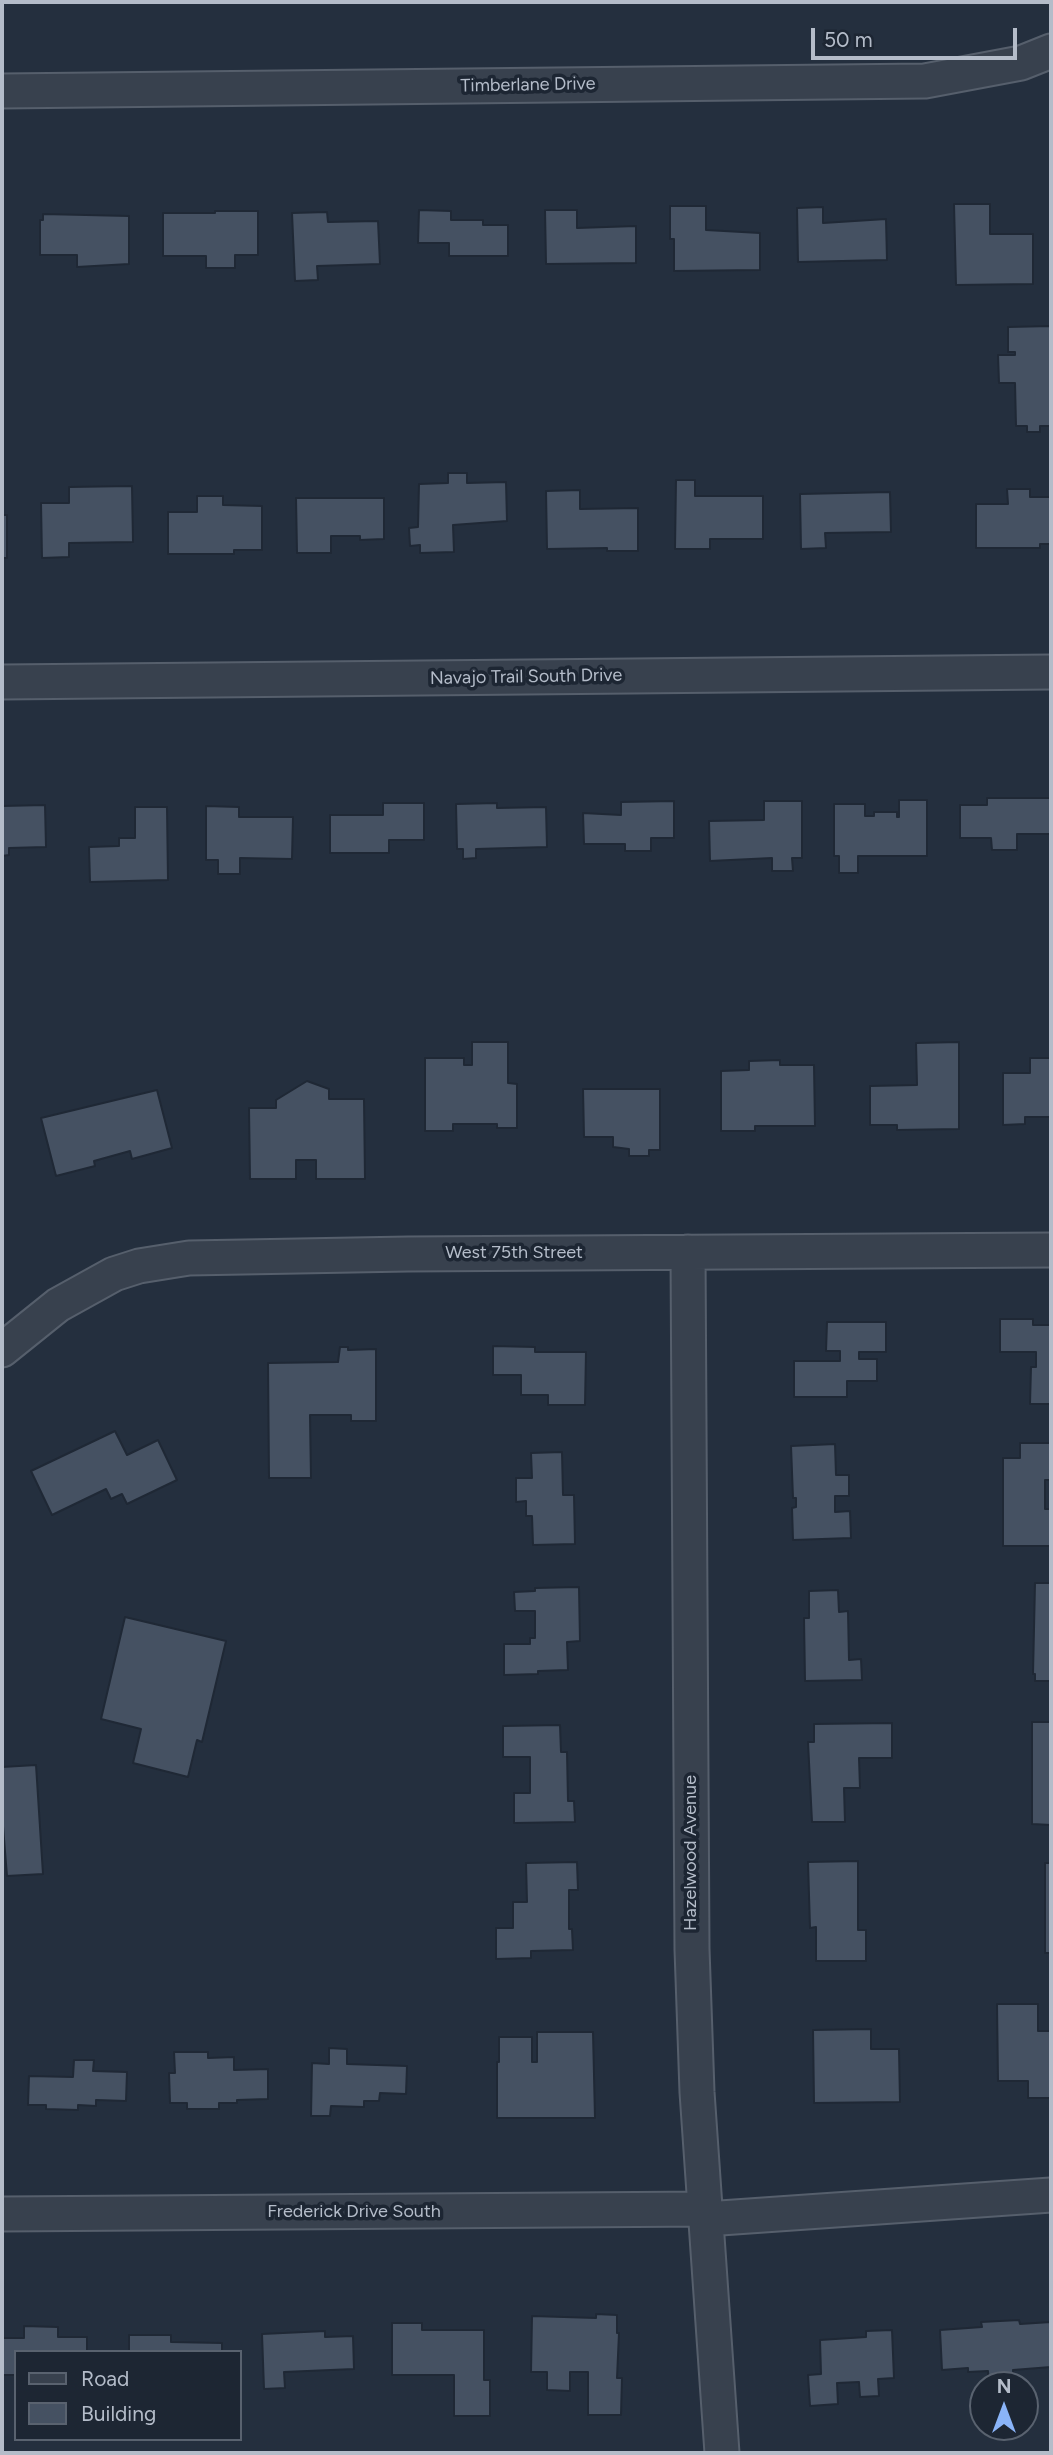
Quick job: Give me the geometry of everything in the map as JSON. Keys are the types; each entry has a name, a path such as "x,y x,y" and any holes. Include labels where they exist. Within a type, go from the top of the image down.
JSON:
{"street":[{"name":"Timberlane Drive","path":"2,91 925,81 1021,63 1051,51"},
{"name":"Navajo Trail South Drive","path":"2,682 1051,672"},
{"name":"West 75th Street","path":"2,1350 58,1305 114,1274 139,1266 189,1258 421,1254 1051,1251"},
{"name":"Hazelwood Avenue","path":"688,1252 692,1949 697,2092 722,2453"},
{"name":"Frederick Drive South","path":"2,2214 706,2214 1036,2196"}],"building":[{"path":"954,204 990,204 990,234 1033,234 1033,284 956,285"},
{"path":"670,206 706,206 706,230 760,233 760,270 674,271"},
{"path":"823,207 823,223 886,219 887,260 798,262 797,208"},
{"path":"419,210 451,211 451,220 483,220 483,225 508,225 508,256 449,256 449,243 418,243"},
{"path":"545,210 577,210 577,228 636,226 636,263 546,264"},
{"path":"258,211 258,255 235,255 235,268 206,268 206,256 163,256 163,213"},
{"path":"327,212 328,222 378,221 380,264 317,266 318,280 295,281 292,213"},
{"path":"43,214 129,216 129,264 77,267 77,255 40,255 40,220 43,220"},
{"path":"1051,326 1051,426 1040,426 1040,432 1027,432 1027,426 1016,426 1015,383 999,383 998,355 1015,355 1015,352 1008,352 1008,327"},
{"path":"448,473 467,473 467,483 506,482 507,521 453,525 454,552 420,553 420,545 410,546 409,528 418,527 419,484 448,483"},
{"path":"676,480 695,480 695,496 763,496 763,539 710,539 710,549 675,549"},
{"path":"132,486 133,542 69,543 69,557 42,558 41,503 69,503 69,487"},
{"path":"1007,489 1030,489 1030,497 1051,497 1051,544 1040,544 1040,548 976,548 976,504 1008,504"},
{"path":"580,490 580,509 638,508 638,551 607,551 607,548 547,549 546,491"},
{"path":"890,492 891,532 825,533 826,548 801,549 800,494"},
{"path":"197,496 223,496 223,505 262,506 262,550 234,550 234,554 168,554 168,512 197,512"},
{"path":"296,498 384,498 384,539 360,540 360,536 331,536 331,553 297,553"},
{"path":"2,515 7,515 7,558 2,558"},
{"path":"987,798 1051,798 1051,834 1017,834 1017,850 992,850 991,838 960,838 960,805 987,805"},
{"path":"899,800 927,800 927,856 858,856 858,873 839,873 839,856 834,856 834,804 865,804 865,816 874,816 874,812 897,812 899,817"},
{"path":"674,801 674,838 651,838 651,851 625,851 625,844 584,844 583,813 621,815 621,802"},
{"path":"764,801 802,801 802,858 792,858 793,871 772,871 772,858 710,861 709,821 764,820"},
{"path":"383,803 424,803 424,840 389,840 389,853 330,853 330,815 383,815"},
{"path":"497,803 497,808 546,807 547,847 476,849 476,858 463,859 463,849 457,849 456,804"},
{"path":"45,805 46,847 9,848 9,855 2,856 2,806"},
{"path":"206,806 239,807 239,817 293,817 292,859 240,858 240,874 218,874 218,860 206,860"},
{"path":"135,807 167,807 168,880 90,882 89,847 119,846 119,838 135,838"},
{"path":"472,1042 508,1042 508,1083 517,1084 517,1128 497,1128 497,1124 453,1124 453,1131 425,1131 425,1058 464,1058 464,1065 472,1065"},
{"path":"959,1042 959,1129 897,1130 897,1125 870,1125 870,1086 917,1085 916,1043"},
{"path":"1030,1058 1051,1058 1051,1117 1025,1117 1025,1124 1003,1125 1003,1073 1030,1073"},
{"path":"780,1060 780,1065 814,1065 815,1126 755,1126 755,1131 721,1131 721,1071 749,1070 749,1061"},
{"path":"307,1081 329,1089 329,1099 364,1099 365,1179 316,1179 316,1160 296,1160 296,1179 250,1179 249,1108 276,1108 276,1100"},
{"path":"583,1089 660,1089 660,1150 649,1150 649,1156 629,1156 629,1149 613,1147 613,1137 584,1137"},
{"path":"157,1090 172,1148 132,1159 130,1151 94,1161 95,1166 56,1176 41,1118"},
{"path":"1000,1319 1033,1319 1033,1325 1051,1325 1051,1404 1030,1404 1031,1367 1036,1367 1036,1352 1000,1352"},
{"path":"827,1322 886,1322 886,1352 859,1352 859,1359 877,1359 877,1381 847,1381 847,1397 794,1397 794,1361 840,1361 840,1351 826,1351"},
{"path":"493,1346 535,1347 535,1352 586,1352 585,1405 548,1405 548,1395 521,1395 521,1375 493,1375"},
{"path":"340,1347 348,1347 348,1350 376,1349 376,1421 351,1421 351,1415 310,1415 311,1478 269,1478 268,1363 338,1362"},
{"path":"115,1431 127,1455 158,1440 177,1480 127,1504 122,1494 111,1499 106,1489 52,1515 31,1471"},
{"path":"1020,1443 1051,1443 1051,1480 1045,1480 1045,1509 1051,1509 1051,1546 1003,1546 1003,1458 1020,1458"},
{"path":"835,1444 836,1475 849,1475 849,1496 835,1496 835,1512 850,1511 851,1538 793,1540 792,1508 796,1507 796,1498 793,1498 791,1446"},
{"path":"562,1452 563,1495 574,1495 575,1544 533,1545 532,1516 526,1516 526,1501 516,1502 516,1478 532,1478 531,1453"},
{"path":"1035,1583 1051,1583 1051,1681 1035,1681 1033,1674"},
{"path":"579,1587 580,1641 567,1642 568,1670 504,1675 504,1644 530,1644 530,1638 535,1638 535,1611 515,1611 514,1592 535,1591 535,1588"},
{"path":"838,1590 839,1612 848,1611 849,1660 861,1659 862,1680 805,1681 804,1618 809,1618 809,1591"},
{"path":"125,1617 226,1641 202,1742 197,1740 188,1777 133,1763 141,1729 101,1719"},
{"path":"1032,1722 1051,1722 1051,1825 1032,1824"},
{"path":"892,1723 892,1758 859,1758 860,1788 844,1788 845,1822 812,1822 808,1742 814,1742 814,1724"},
{"path":"560,1725 561,1752 567,1752 568,1801 574,1801 575,1822 514,1823 514,1793 530,1793 530,1757 503,1757 503,1726"},
{"path":"36,1765 43,1874 7,1876 2,1814 2,1767"},
{"path":"858,1861 858,1930 866,1930 866,1961 816,1961 816,1927 810,1928 808,1862"},
{"path":"577,1862 578,1890 569,1890 569,1929 572,1929 573,1950 531,1951 531,1958 496,1959 496,1928 513,1928 513,1902 527,1902 526,1863"},
{"path":"1045,1863 1051,1863 1051,1953 1045,1953"},
{"path":"997,2004 1038,2004 1038,2031 1051,2031 1051,2098 1028,2098 1028,2081 998,2081"},
{"path":"871,2029 871,2049 899,2049 900,2102 814,2103 813,2030"},
{"path":"537,2032 593,2032 595,2118 497,2118 499,2037 532,2037 532,2062 537,2062"},
{"path":"329,2048 347,2049 347,2064 407,2066 406,2094 380,2093 379,2101 364,2101 364,2107 331,2106 330,2116 311,2116 312,2063 329,2064"},
{"path":"174,2052 208,2052 208,2058 234,2057 234,2070 268,2069 268,2099 219,2103 219,2109 187,2109 187,2103 170,2103 169,2073 175,2073"},
{"path":"74,2060 94,2060 93,2071 127,2072 126,2101 96,2100 96,2106 78,2105 78,2110 46,2109 46,2105 28,2105 29,2076 73,2077"},
{"path":"596,2314 617,2315 617,2378 622,2378 621,2415 588,2415 588,2372 570,2372 570,2391 547,2390 547,2372 531,2372 532,2316 596,2318"},
{"path":"981,2322 1051,2322 1051,2367 1013,2371 968,2372 968,2368 942,2370 940,2330 982,2327"},
{"path":"392,2323 422,2323 422,2330 484,2330 484,2380 490,2380 490,2416 454,2416 454,2375 392,2375"},
{"path":"24,2326 58,2327 58,2337 87,2337 87,2350 14,2350 14,2375 2,2375 2,2338 24,2338"},
{"path":"892,2330 894,2378 878,2379 879,2396 860,2397 859,2382 837,2383 838,2404 810,2406 808,2375 821,2374 820,2340 866,2337 866,2331"},
{"path":"325,2331 325,2337 353,2336 354,2369 284,2372 285,2388 264,2389 262,2334"},
{"path":"129,2335 171,2335 171,2342 222,2343 222,2350 129,2350"}]}
